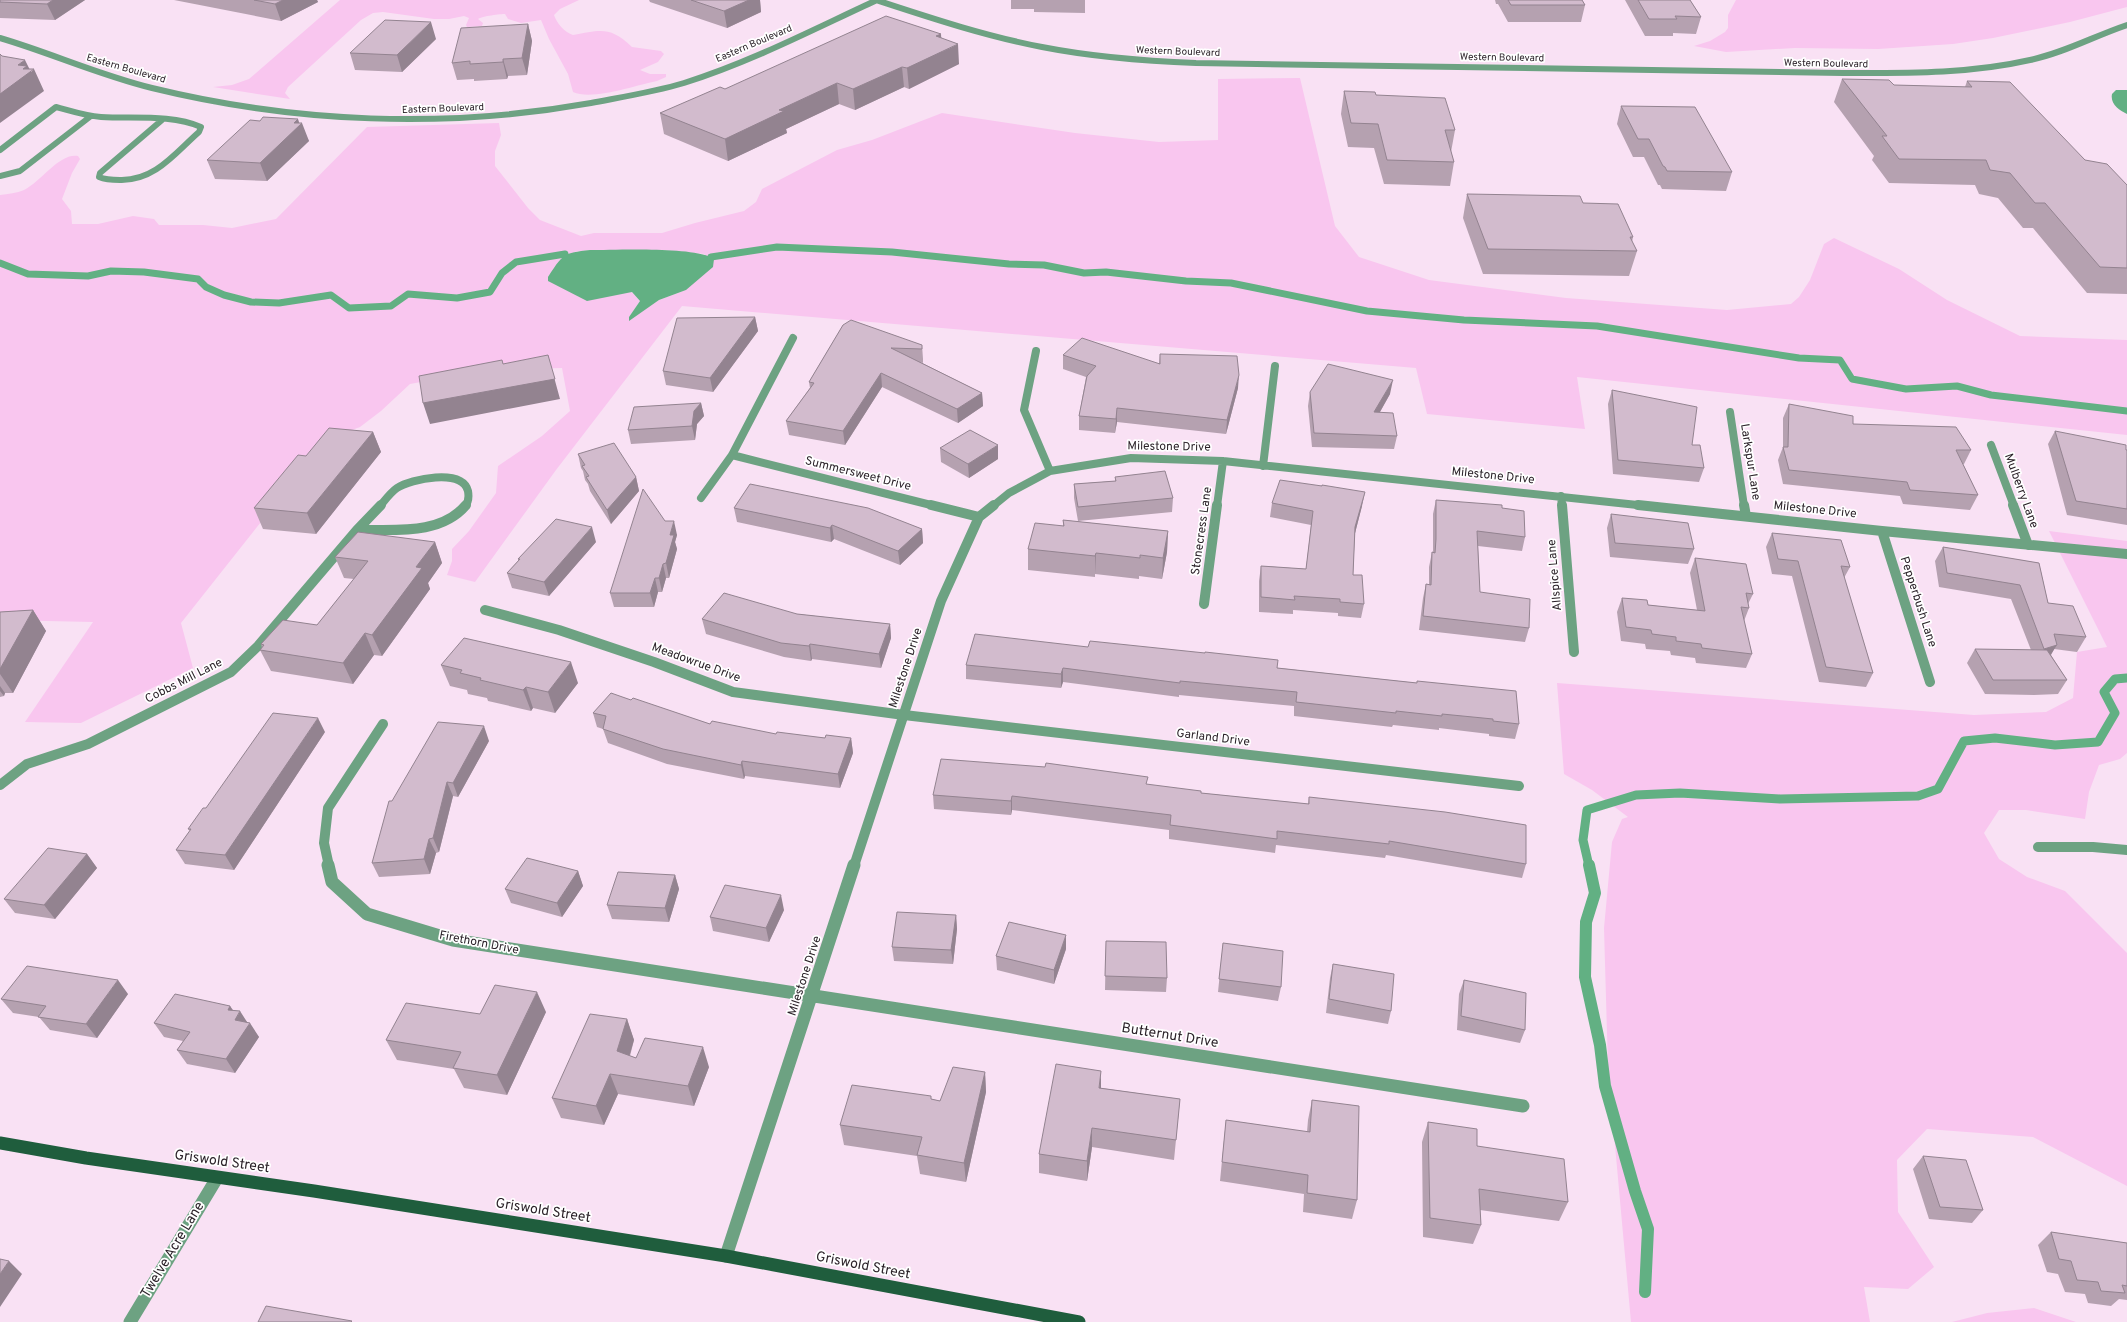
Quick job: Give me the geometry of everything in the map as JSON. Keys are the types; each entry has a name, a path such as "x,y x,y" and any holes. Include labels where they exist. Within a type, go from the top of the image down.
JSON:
{"main road":[{"name":"Griswold Street","path":"0,1143 86,1158 387,1202 726,1256 1079,1322"}],"street":[{"name":"Western Boulevard","path":"876,0 985,34 1054,50 1102,57 1196,63 1851,73 1948,72 2023,62 2057,54 2127,25"},
{"name":"Eastern Boulevard","path":"0,38 22,44 102,74 178,94 231,104 349,119 470,119 548,111 592,104 692,81 746,60 876,0"},
{"path":"0,150 56,107 90,116 162,120 196,124 201,127 198,132 147,177 136,180 104,179 99,177 100,173 162,120"},
{"path":"0,176 20,171 90,116"},
{"path":"701,498 732,455 793,338"},
{"path":"1036,351 1024,410 1050,471"},
{"path":"1264,466 1275,366"},
{"name":"Larkspur Lane","path":"1730,412 1746,516"},
{"name":"Mulberry Lane","path":"1991,445 2028,545"},
{"name":"Summersweet Drive","path":"732,455 978,517"},
{"name":"Milestone Drive","path":"726,1256 813,995 941,601 978,517 1008,493 1050,471 1131,458 1223,461 1882,531 2127,554"},
{"name":"Stonecress Lane","path":"1204,604 1223,461"},
{"name":"Cobbs Mill Lane","path":"0,785 27,764 88,744 231,672 258,646 357,530 390,494 406,484 428,478 446,477 462,482 467,488 469,496 467,504 461,512 445,522 423,528 357,530"},
{"name":"Allspice Lane","path":"1562,496 1574,652"},
{"name":"Pepperbush Lane","path":"1882,531 1930,682"},
{"name":"Meadowrue Drive","path":"485,610 559,630 654,662 733,692 904,715"},
{"name":"Garland Drive","path":"904,715 1519,786"},
{"name":"Firethorn Drive","path":"383,724 328,808 324,843 332,882 366,914 453,940 813,995"},
{"path":"2038,847 2093,847 2127,850"},
{"name":"Butternut Drive","path":"813,995 1523,1106"},
{"name":"Twelve Acre Lane","path":"130,1322 217,1178"}],"shaded area":[{"path":"340,0 579,0 560,9 554,15 564,30 573,35 605,31 624,40 632,47 661,51 664,54 658,62 640,70 650,74 666,74 666,77 657,81 602,94 581,94 573,92 568,74 549,39 541,20 521,23 508,19 505,14 500,14 478,19 483,23 482,26 467,27 466,25 469,18 464,16 449,19 434,19 383,12 373,13 361,20 288,87 285,93 290,99 213,87 232,85 249,79"},
{"path":"1736,0 2127,0 2127,7 2070,22 1993,38 1953,44 1878,49 1795,48 1726,52 1694,46 1710,41 1725,32 1728,28 1728,15"},
{"path":"1300,78 1335,226 1359,257 1429,280 1566,298 1727,310 1791,304 1799,297 1810,280 1824,244 1834,238 1899,269 1947,300 2020,336 2127,340 2127,435 1577,377 1585,429 1427,414 1416,368 682,306 556,470 475,582 447,575 452,561 452,549 469,531 496,493 498,466 542,436 570,411 562,368 519,369 454,376 410,384 381,411 360,427 326,440 181,623 193,668 81,723 25,722 93,622 0,620 0,195 24,190 64,159 71,156 78,156 80,159 72,173 62,199 71,211 72,224 98,224 133,216 154,219 159,225 203,225 232,228 276,219 367,127 499,123 501,135 495,151 495,166 528,208 540,220 581,236 594,233 662,233 744,211 756,202 762,189 837,150 872,140 942,113 1075,133 1159,142 1218,140 1218,79","holes":["590,250 662,250 705,254 686,290 659,300 629,320 629,317 640,301 632,292 579,297 576,294 574,252"]},
{"path":"2116,90 2127,90 2127,114 2118,109 2112,101 2112,94"},
{"path":"590,250 673,250 705,255 714,259 713,267 686,290 659,300 629,321 629,317 640,301 632,292 587,301 548,281 548,277 553,269 564,256 574,252"},
{"path":"2049,531 2127,541 2127,753 2120,759 2099,765 2089,792 2085,819 2026,810 1999,810 1984,833 1999,859 2027,877 2065,891 2127,953 2127,1186 2033,1137 1927,1129 1897,1160 1898,1212 1934,1267 1908,1289 1864,1287 1870,1322 1631,1322 1608,1068 1604,928 1612,842 1622,819 1628,817 1592,790 1564,774 1557,683 1974,715 2046,712 2073,698 2077,652 2107,647"},
{"path":"2034,1308 2076,1322 1952,1322 1987,1313"}],"building":[{"path":"0,0 53,0 47,4 0,2"},
{"path":"254,0 283,0 275,4"},
{"path":"691,0 749,0 724,11"},
{"path":"1508,0 1582,0 1585,5 1511,5"},
{"path":"1638,0 1690,0 1701,17 1675,16 1677,19 1649,19"},
{"path":"886,16 941,34 936,36 958,44 907,68 902,67 853,89 837,83 779,110 784,111 725,139 660,113 720,87 725,89"},
{"path":"385,20 431,22 397,55 350,53"},
{"path":"528,24 522,58 503,59 503,62 470,64 470,61 452,63 461,28"},
{"path":"0,54 2,56 25,60 18,65 27,66 23,69 34,69 0,94"},
{"path":"1842,79 1889,80 1894,85 1972,87 1967,81 2010,82 2085,160 2107,164 2127,185 2127,268 2100,267 2045,203 2035,203 2010,173 1990,170 1986,160 1899,159 1882,136 1887,136"},
{"path":"1344,91 1375,92 1376,95 1445,98 1455,130 1445,130 1454,162 1387,160 1378,124 1351,123"},
{"path":"1621,106 1695,107 1732,172 1667,171 1649,139 1638,139"},
{"path":"263,117 298,119 294,123 302,123 260,163 207,160 250,120 260,121"},
{"path":"1467,194 1580,196 1583,203 1618,204 1633,237 1630,237 1637,251 1488,249"},
{"path":"755,317 710,378 663,371 677,318"},
{"path":"851,320 922,345 922,349 891,348 982,393 957,409 881,373 843,431 786,421 814,383 809,382 843,325"},
{"path":"1082,338 1160,364 1160,354 1237,356 1239,375 1227,420 1117,408 1116,419 1079,416 1087,376 1096,366 1063,355"},
{"path":"548,355 555,379 423,403 419,376 502,360 503,364"},
{"path":"1328,364 1393,380 1374,412 1393,413 1397,436 1314,433 1310,392"},
{"path":"1612,390 1697,407 1692,445 1700,445 1704,468 1618,460"},
{"path":"701,403 694,411 692,426 628,430 634,407"},
{"path":"1789,404 1853,416 1853,424 1956,427 1971,450 1956,450 1978,495 1910,490 1907,482 1789,470 1783,447 1788,447"},
{"path":"329,428 373,432 307,513 254,508 298,455 306,456"},
{"path":"970,430 998,445 968,464 940,448"},
{"path":"2055,431 2126,445 2127,509 2076,501"},
{"path":"614,443 636,477 607,510 586,477 589,476 582,466 585,465 578,454"},
{"path":"1165,471 1173,498 1078,507 1074,484 1116,481 1115,477"},
{"path":"1280,480 1365,492 1355,527 1353,575 1362,575 1364,604 1340,602 1340,599 1294,596 1295,600 1261,597 1261,566 1306,569 1313,511 1272,503"},
{"path":"750,484 868,508 922,529 898,551 832,525 830,528 734,508"},
{"path":"643,489 665,521 674,521 670,535 674,535 666,563 663,564 659,578 655,578 650,593 610,593"},
{"path":"1436,500 1502,505 1502,508 1524,511 1525,537 1477,531 1480,592 1530,599 1529,628 1423,616 1426,584 1431,585 1432,552 1435,553"},
{"path":"1611,514 1688,523 1694,549 1615,543"},
{"path":"556,519 592,527 544,582 507,573 520,559 518,559"},
{"path":"1063,520 1168,531 1163,558 1140,555 1140,558 1096,553 1095,556 1028,549 1035,523 1064,526"},
{"path":"358,532 435,542 416,567 422,568 372,635 365,633 343,663 260,650 264,645 261,644 283,620 317,625 368,561 335,557"},
{"path":"1772,533 1841,540 1850,567 1841,566 1873,673 1826,667 1798,561 1778,559"},
{"path":"1943,547 2039,563 2048,603 2073,606 2086,637 2054,634 2057,645 2044,649 2020,585 1947,573"},
{"path":"1695,558 1746,564 1753,594 1746,593 1749,608 1741,607 1752,654 1702,648 1701,644 1676,641 1676,637 1652,634 1651,630 1626,627 1622,598 1647,600 1648,605 1705,611"},
{"path":"724,593 797,614 890,624 879,654 810,644 809,646 781,643 702,619"},
{"path":"33,610 0,669 0,612"},
{"path":"975,634 1088,647 1090,641 1205,652 1278,660 1277,668 1417,683 1417,681 1516,691 1519,724 1493,721 1493,719 1442,714 1442,716 1396,711 1396,713 1296,702 1297,692 1180,681 1180,683 1063,668 1061,674 966,665"},
{"path":"464,638 571,662 548,692 526,687 523,690 480,680 481,678 460,673 462,670 441,665"},
{"path":"1975,649 2047,650 2067,680 1993,680"},
{"path":"611,693 631,700 633,698 710,724 712,721 776,734 777,732 825,738 826,735 851,738 838,774 742,761 741,765 663,749 603,729 606,716 593,713"},
{"path":"273,713 318,718 225,855 176,850 191,829 188,829 203,808 206,808"},
{"path":"438,722 484,726 453,783 447,782 433,838 429,839 424,859 372,863 389,801 392,801"},
{"path":"941,759 1045,767 1046,763 1148,777 1146,784 1201,791 1201,793 1309,804 1309,797 1445,812 1526,825 1526,864 1389,841 1389,844 1277,831 1277,839 1170,825 1171,815 1012,796 1011,801 933,795"},
{"path":"48,848 87,854 44,905 4,899"},
{"path":"527,858 578,871 557,903 505,889"},
{"path":"618,872 675,875 665,908 607,905"},
{"path":"725,885 781,895 766,928 710,917"},
{"path":"897,912 956,915 951,950 892,947"},
{"path":"1009,922 1066,935 1054,970 996,956"},
{"path":"1106,941 1166,942 1167,978 1105,976"},
{"path":"1223,943 1283,951 1281,987 1219,979"},
{"path":"1333,964 1394,974 1391,1011 1329,999"},
{"path":"27,966 118,980 86,1024 38,1017 46,1006 1,999"},
{"path":"1464,980 1526,993 1525,1030 1461,1016"},
{"path":"495,985 537,992 497,1075 453,1068 461,1052 386,1040 406,1003 480,1014"},
{"path":"175,994 230,1006 228,1010 240,1011 235,1020 250,1023 226,1059 177,1050 190,1032 154,1023"},
{"path":"590,1014 627,1019 617,1051 636,1058 645,1038 703,1047 688,1086 610,1074 596,1106 552,1098"},
{"path":"1056,1064 1101,1071 1099,1088 1180,1099 1176,1140 1092,1128 1087,1161 1039,1154"},
{"path":"953,1067 985,1072 964,1163 917,1155 922,1137 840,1125 852,1085 931,1096 931,1099 940,1101"},
{"path":"1312,1100 1359,1106 1357,1200 1307,1193 1308,1175 1222,1162 1226,1120 1310,1132"},
{"path":"1428,1122 1477,1129 1477,1146 1564,1159 1568,1202 1479,1189 1481,1225 1430,1218"},
{"path":"1923,1156 1966,1160 1983,1210 1940,1207"},
{"path":"2051,1232 2127,1243 2127,1286 2122,1285 2125,1293 2101,1291 2098,1282 2077,1280 2071,1261 2059,1259"},
{"path":"0,1259 9,1261 0,1274"},
{"path":"266,1306 352,1321 258,1322"}],"waterway":[{"path":"711,257 777,247 892,252 1009,264 1044,265 1084,273 1106,272 1186,281 1231,283 1367,311 1464,320 1597,326 1799,358 1840,360 1852,379 1906,389 1957,386 1991,395 2127,411"},
{"path":"0,263 28,274 88,276 111,271 144,272 198,279 206,287 224,295 251,302 279,303 331,295 349,308 391,306 408,294 457,298 490,292 502,273 516,262 565,254"},
{"path":"1589,866 1583,840 1587,810 1636,795 1680,793 1780,799 1918,796 1938,789 1964,741 1995,738 2055,745 2098,742 2115,713 2104,692 2115,679 2127,678"},
{"path":"1589,865 1595,893 1586,922 1585,977 1600,1045 1605,1086 1635,1191 1648,1229 1645,1292"}]}
